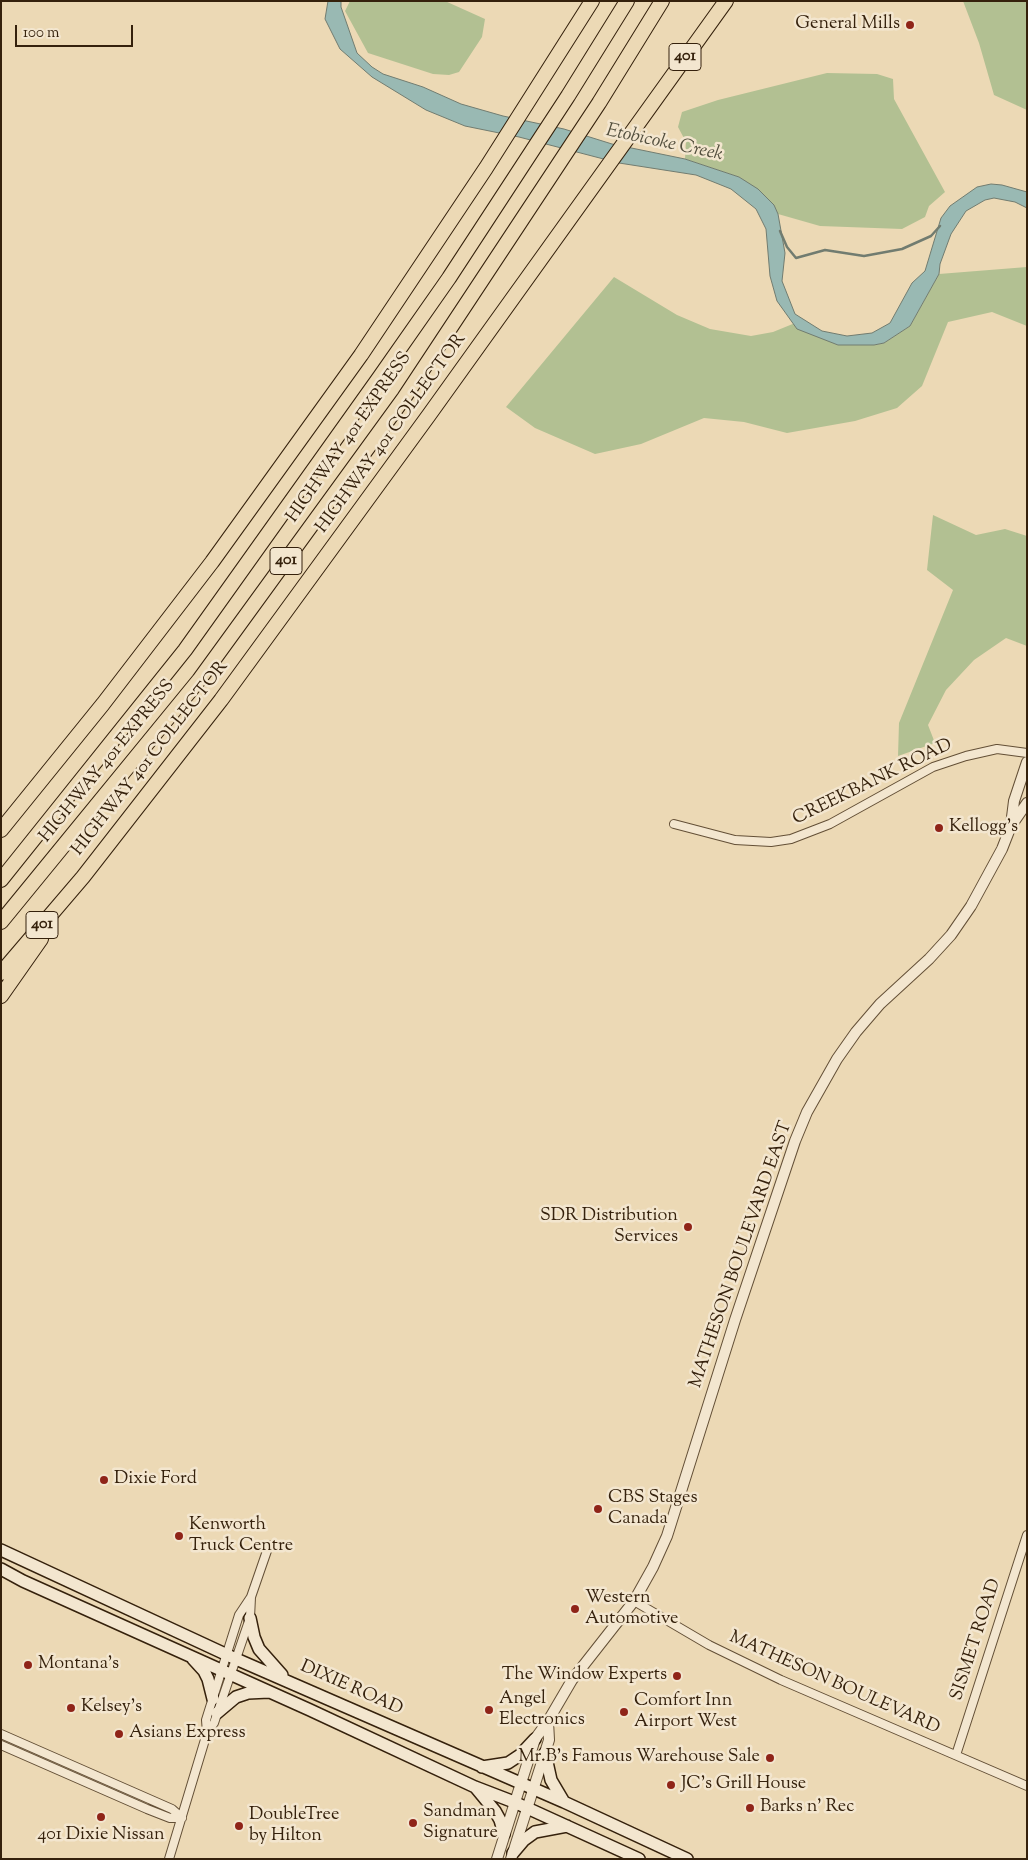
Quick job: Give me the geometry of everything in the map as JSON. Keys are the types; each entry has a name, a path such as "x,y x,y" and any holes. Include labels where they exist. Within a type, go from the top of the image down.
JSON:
{"highway":[{"path":"1,830 103,704 212,562 361,355 486,168 592,1"},
{"name":"HIGHWAY 401 EXPRESS","path":"1,880 185,650 379,378 448,278 568,96 627,1"},
{"name":"HIGHWAY 401 EXPRESS","path":"1,922 199,680 404,398 599,103 662,1"},
{"name":"HIGHWAY 401 COLLECTOR","path":"1,973 83,877 221,700 429,415 726,1"},
{"path":"1,996 83,877"}],"main road":[{"name":"DIXIE ROAD","path":"1,1550 231,1656 564,1802 687,1859"},
{"name":"DIXIE ROAD","path":"1,1569 23,1581 190,1655 475,1787 514,1802 639,1859"},
{"path":"250,1618 259,1649 274,1667 290,1681"},
{"path":"190,1655 204,1671 213,1698"},
{"path":"217,1713 236,1697 248,1693 270,1692"},
{"path":"482,1766 508,1763 520,1755 535,1739"},
{"path":"545,1753 551,1780 564,1802"},
{"path":"475,1787 496,1813 504,1834"},
{"path":"512,1856 524,1840 535,1832 567,1826"}],"street":[{"name":"CREEKBANK ROAD","path":"674,824 735,840 771,842 791,839 830,824 934,767 966,756 997,749 1027,754"},
{"name":"MATHESON BOULEVARD EAST","path":"1011,826 1014,801 1027,762"},
{"name":"MATHESON BOULEVARD EAST","path":"497,1859 535,1739 572,1680 634,1601 653,1567 667,1536 735,1320 795,1141 807,1112 837,1059 856,1032 880,1004 929,959 951,935 976,898 1002,848 1011,826 1027,803"},
{"name":"SISMET ROAD","path":"956,1755 1027,1535"},
{"path":"231,1656 250,1618 251,1598 269,1545"},
{"path":"168,1859 207,1733 214,1723 217,1713 239,1614 251,1598"},
{"name":"MATHESON BOULEVARD","path":"634,1601 700,1640 781,1680 1027,1786"},
{"path":"207,1733 206,1720 213,1698 226,1672"},
{"name":"MATHESON BOULEVARD EAST","path":"512,1856 549,1740 548,1721"},
{"path":"1,1734 172,1809 182,1818"},
{"path":"1,1745 147,1809 170,1818 182,1818"}],"green space":[{"path":"350,1 445,1 485,19 482,37 459,72 449,75 433,74 368,53 345,11"},
{"path":"963,1 1027,1 1027,110 994,95 979,43"},
{"path":"827,73 877,74 893,79 894,99 945,192 929,206 925,217 902,229 820,226 778,214 773,205 739,177 685,159 686,142 678,127 682,112 718,100"},
{"path":"1027,267 1027,326 992,312 948,322 922,386 897,408 855,421 787,433 744,422 704,418 641,444 595,454 535,428 506,407 614,277 677,315 710,329 751,336 773,332 800,321 838,345 874,345 884,343 910,326 939,274"},
{"path":"933,515 976,535 1005,529 1027,536 1027,646 1006,638 974,660 946,690 928,725 935,743 898,756 899,723 953,590 927,570"}],"water":[{"name":"Etobicoke Creek","path":"328,1 341,1 341,7 357,53 383,74 423,87 461,104 503,116 564,129 612,144 685,159 739,177 758,189 774,205 778,214 785,253 782,281 795,314 822,331 847,336 872,333 890,323 912,283 925,271 941,218 950,206 977,187 991,184 1002,185 1027,192 1027,208 1015,202 994,198 985,200 966,211 951,234 940,264 939,274 910,326 884,343 874,345 838,345 797,329 777,301 770,276 766,229 756,209 731,189 696,175 619,163 519,137 465,126 426,110 372,77 340,49 325,19"}],"waterway":[{"path":"780,231 787,247 796,258 825,250 864,256 902,249 931,236 940,226"}],"place":[{"name":"General Mills","path":"910,25"},
{"name":"Kellogg's","path":"939,828"},
{"name":"SDR Distribution Services","path":"688,1227"},
{"name":"Dixie Ford","path":"104,1480"},
{"name":"CBS Stages Canada","path":"598,1509"},
{"name":"Kenworth Truck Centre","path":"179,1536"},
{"name":"Western Automotive","path":"575,1609"},
{"name":"Montana's","path":"28,1665"},
{"name":"The Window Experts","path":"677,1676"},
{"name":"Kelsey's","path":"71,1708"},
{"name":"Angel Electronics","path":"489,1710"},
{"name":"Comfort Inn Airport West","path":"624,1712"},
{"name":"Asians Express","path":"119,1734"},
{"name":"Mr.B's Famous Warehouse Sale","path":"770,1758"},
{"name":"JC's Grill House","path":"671,1785"},
{"name":"Barks n' Rec","path":"750,1808"},
{"name":"401 Dixie Nissan","path":"101,1817"},
{"name":"Sandman Signature","path":"413,1823"},
{"name":"DoubleTree by Hilton","path":"239,1826"}]}
